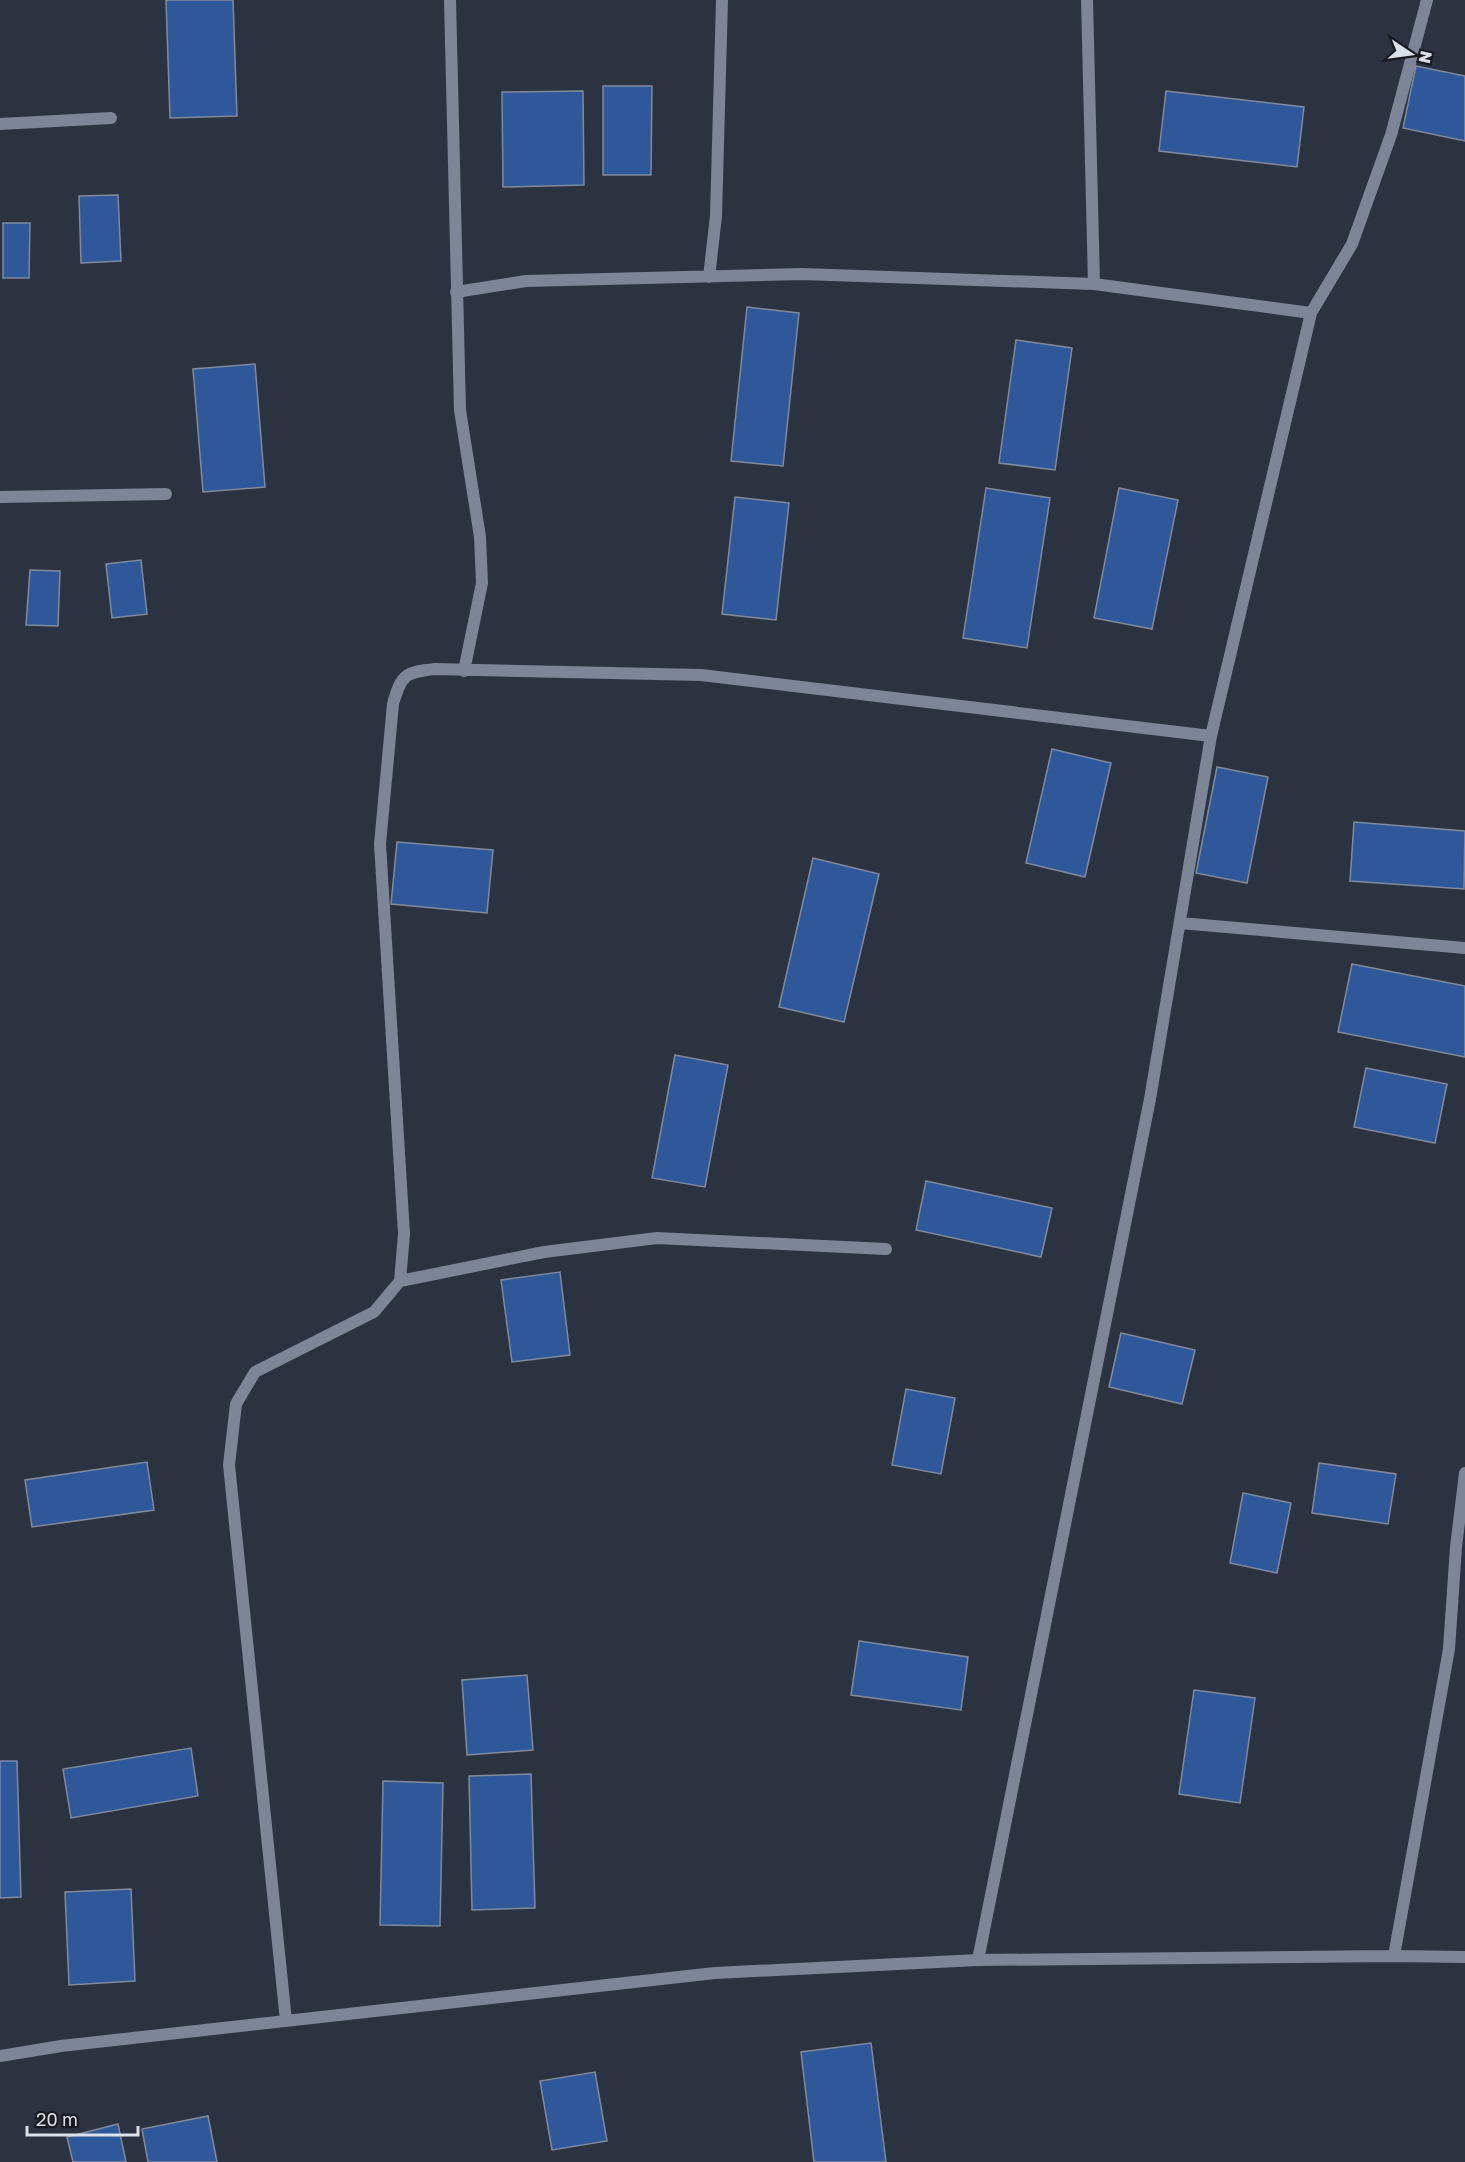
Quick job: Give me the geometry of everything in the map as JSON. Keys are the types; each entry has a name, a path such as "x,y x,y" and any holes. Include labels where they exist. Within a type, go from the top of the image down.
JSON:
{"street":[{"path":"450,0 460,410 480,537 482,584 464,671"},
{"path":"709,277 716,216 722,0"},
{"path":"1087,0 1094,284"},
{"path":"978,1960 1148,1111 1211,736 1311,313 1352,244 1391,135 1427,0"},
{"path":"0,124 111,118"},
{"path":"456,292 526,281 802,274 1094,284 1311,313"},
{"path":"0,497 166,494"},
{"path":"286,2021 229,1465 236,1404 255,1372 374,1312 400,1281 404,1234 380,844 393,704 399,684 413,671 435,669 701,675 1211,736"},
{"path":"1180,923 1465,948"},
{"path":"400,1281 544,1252 657,1238 886,1249"},
{"path":"1394,1956 1449,1649 1456,1547 1465,1473"},
{"path":"0,2056 61,2046 715,1973 978,1960 1394,1956 1465,1958"}],"building":[{"path":"166,0 233,0 237,116 170,118"},
{"path":"1416,66 1465,76 1465,141 1403,128"},
{"path":"603,86 652,86 651,175 603,175"},
{"path":"583,91 584,185 503,187 502,92"},
{"path":"1166,91 1304,107 1297,167 1159,151"},
{"path":"118,195 121,261 81,263 79,196"},
{"path":"3,223 30,223 29,278 3,278"},
{"path":"747,307 799,313 783,466 731,461"},
{"path":"1016,340 1072,348 1055,470 999,463"},
{"path":"255,364 265,487 203,492 193,369"},
{"path":"986,488 1050,498 1027,648 963,638"},
{"path":"1119,488 1178,500 1152,629 1094,618"},
{"path":"735,497 789,503 776,620 722,614"},
{"path":"141,560 147,614 112,618 106,564"},
{"path":"30,570 60,571 58,626 26,625"},
{"path":"1052,749 1111,763 1085,877 1026,863"},
{"path":"1217,767 1268,777 1247,883 1196,873"},
{"path":"1354,822 1465,831 1464,889 1350,881"},
{"path":"397,842 493,850 487,913 391,904"},
{"path":"813,858 879,874 844,1022 779,1007"},
{"path":"1352,964 1465,986 1465,1057 1338,1032"},
{"path":"675,1055 728,1065 705,1187 652,1178"},
{"path":"1366,1068 1447,1084 1435,1143 1354,1127"},
{"path":"926,1181 1052,1208 1041,1257 916,1230"},
{"path":"560,1272 570,1355 512,1362 501,1280"},
{"path":"1121,1333 1195,1350 1182,1404 1109,1387"},
{"path":"906,1389 955,1398 941,1474 892,1465"},
{"path":"147,1462 154,1510 32,1527 25,1480"},
{"path":"1319,1463 1396,1474 1388,1524 1312,1513"},
{"path":"1243,1493 1291,1503 1277,1573 1230,1563"},
{"path":"859,1641 968,1657 961,1710 851,1695"},
{"path":"527,1675 533,1750 467,1755 462,1680"},
{"path":"1194,1690 1255,1698 1240,1803 1179,1794"},
{"path":"191,1748 198,1796 71,1818 63,1769"},
{"path":"0,1761 17,1761 21,1897 0,1898"},
{"path":"531,1774 535,1908 472,1910 469,1776"},
{"path":"383,1781 443,1783 440,1926 380,1925"},
{"path":"131,1889 135,1981 69,1985 65,1892"},
{"path":"871,2043 886,2162 814,2162 801,2052"},
{"path":"595,2072 607,2141 552,2150 540,2081"},
{"path":"208,2116 217,2162 148,2162 142,2129"},
{"path":"118,2124 126,2162 73,2162 67,2137"}]}
